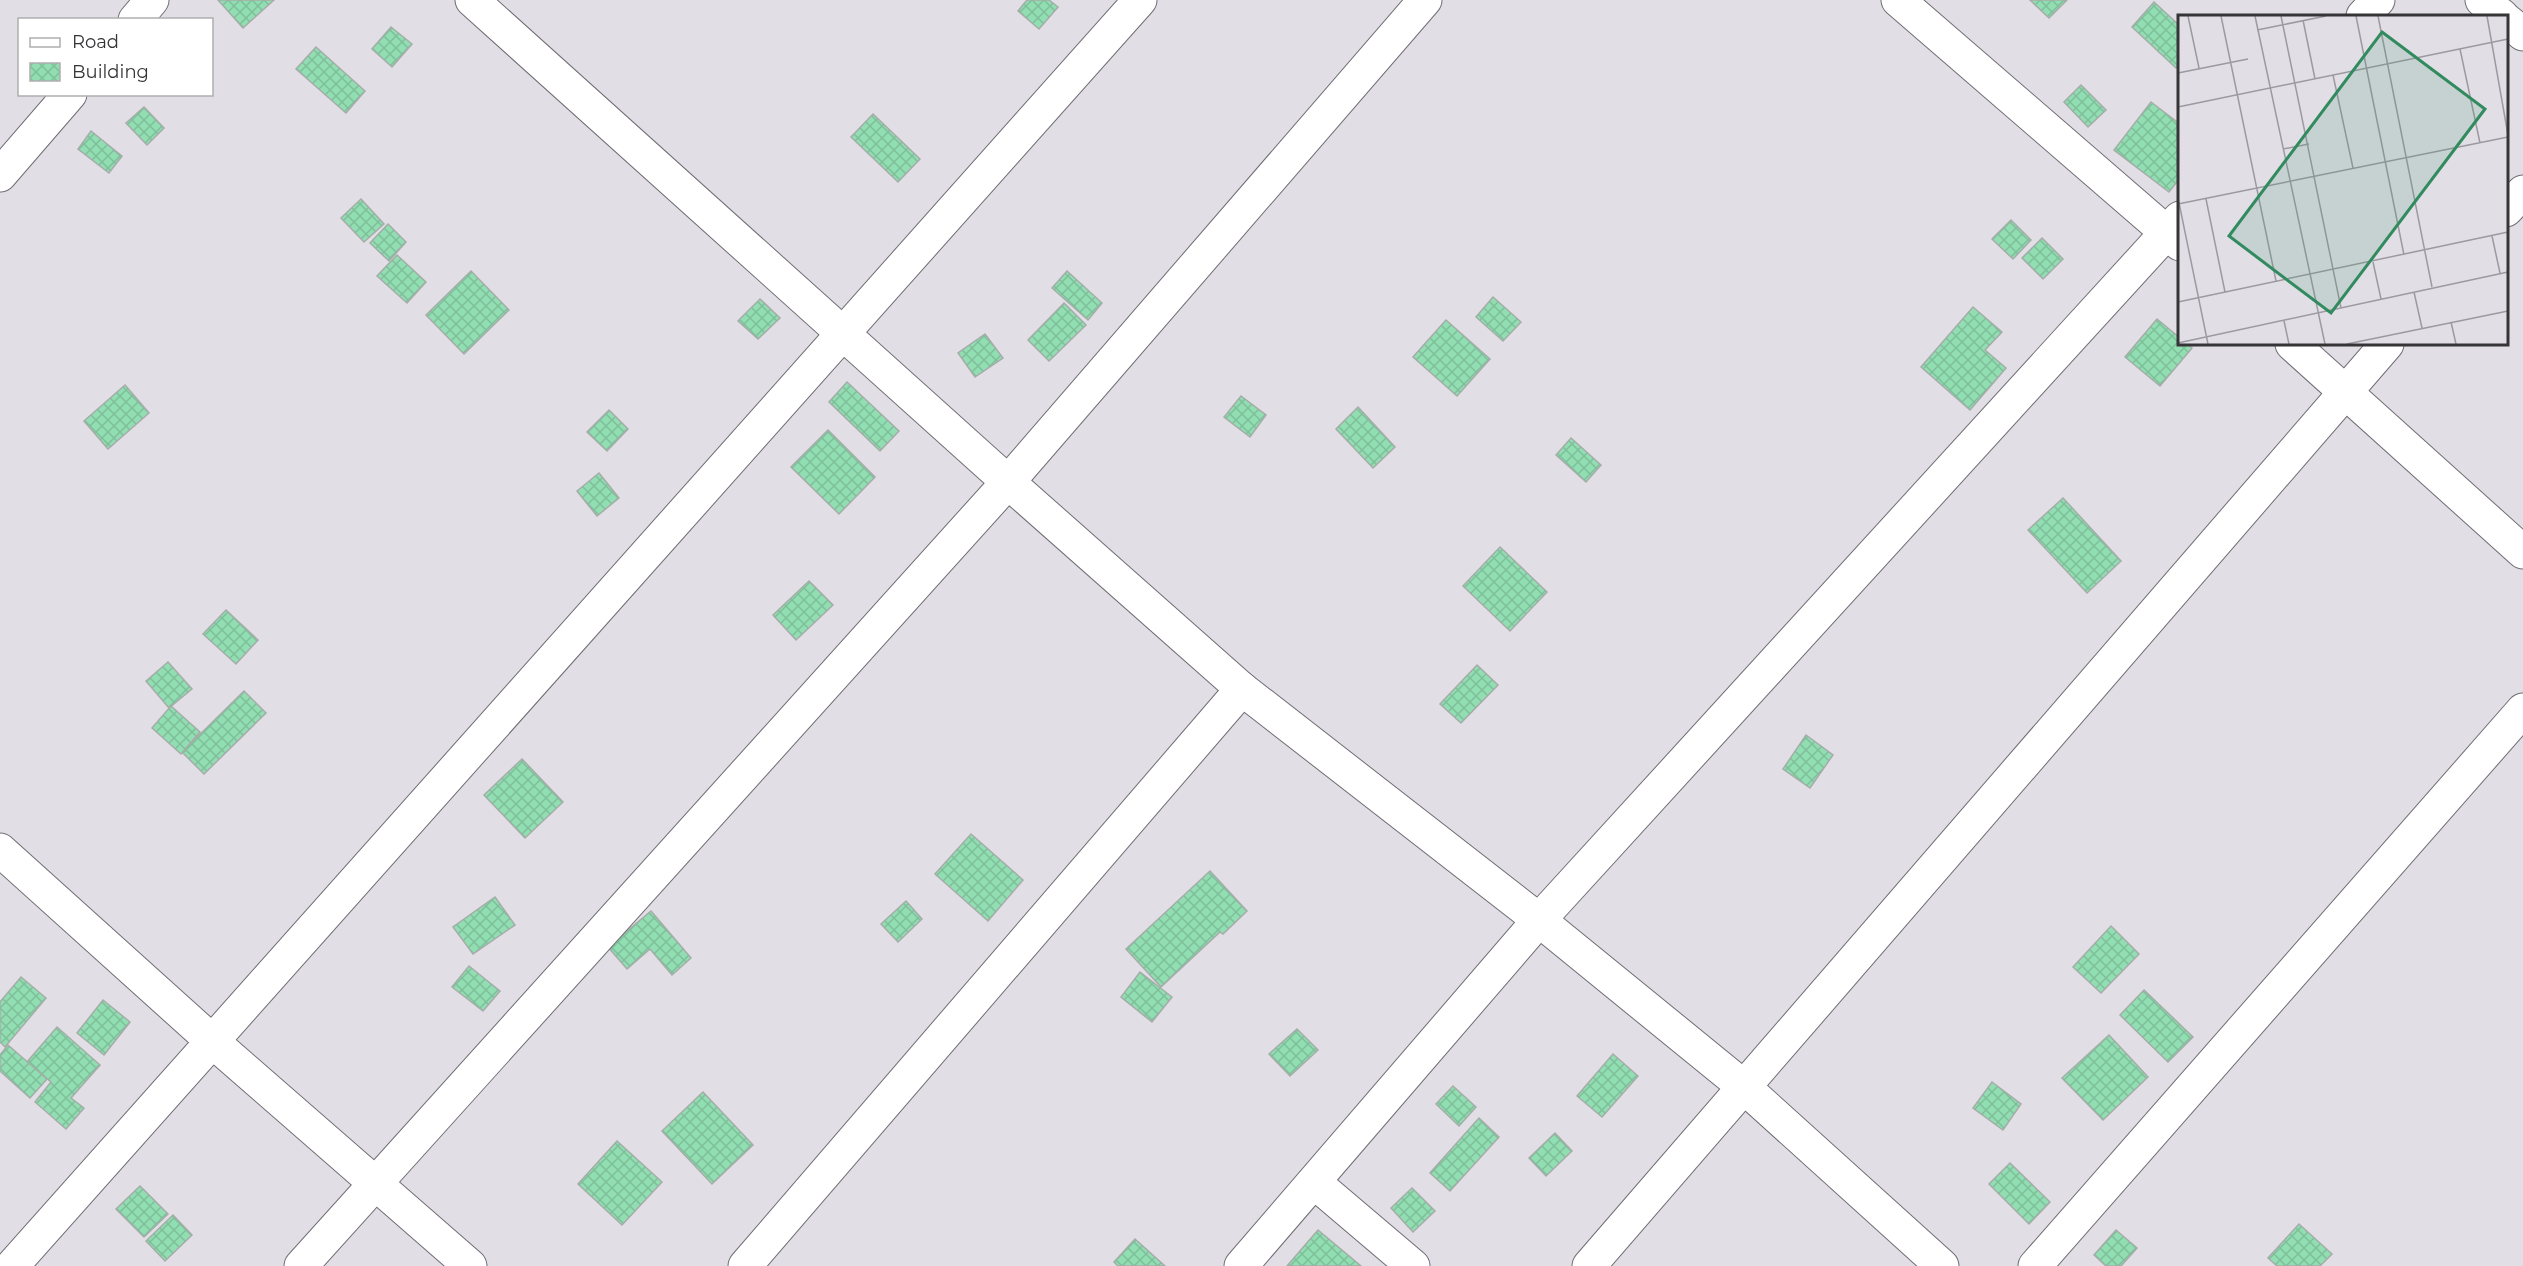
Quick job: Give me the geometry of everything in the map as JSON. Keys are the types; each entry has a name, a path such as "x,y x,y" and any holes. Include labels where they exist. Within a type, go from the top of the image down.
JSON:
{"street":[{"path":"137,18 152,0"},
{"path":"472,0 1242,689 1539,920 1744,1087 1942,1266"},
{"path":"12,1266 1140,0"},
{"path":"301,1266 1008,482 1425,0"},
{"path":"1241,1266 1539,920 2175,231 1898,0"},
{"path":"2364,15 2378,0"},
{"path":"2482,0 2501,15"},
{"path":"2508,22 2523,34"},
{"path":"0,176 68,96"},
{"path":"2508,208 2523,192"},
{"path":"2293,345 2523,552"},
{"path":"1589,1266 2386,345"},
{"path":"746,1266 1242,689"},
{"path":"2035,1266 2523,710"},
{"path":"0,850 212,1041 470,1266"},
{"path":"1314,1182 1413,1266"}],"building":[{"path":"218,0 274,0 243,28"},
{"path":"1027,0 1049,0 1058,7 1039,29 1018,11"},
{"path":"2030,0 2067,0 2049,18"},
{"path":"2154,2 2178,24 2178,66 2176,68 2132,27"},
{"path":"391,27 412,44 392,67 372,49"},
{"path":"316,47 365,91 346,113 296,69"},
{"path":"2081,85 2106,110 2088,127 2064,102"},
{"path":"2151,102 2178,122 2178,181 2169,192 2114,150"},
{"path":"144,107 164,128 147,145 126,123"},
{"path":"873,114 920,159 898,182 851,137"},
{"path":"91,131 122,156 109,173 78,149"},
{"path":"361,199 384,224 364,242 341,218"},
{"path":"2011,220 2031,240 2013,259 1992,239"},
{"path":"388,224 406,242 389,261 370,243"},
{"path":"2042,238 2063,259 2043,279 2022,258"},
{"path":"397,255 426,282 407,303 377,276"},
{"path":"471,271 509,310 464,354 426,315"},
{"path":"1067,271 1102,303 1088,320 1052,288"},
{"path":"1493,297 1521,322 1503,341 1476,317"},
{"path":"760,299 780,318 758,339 738,321"},
{"path":"1064,303 1086,325 1049,361 1028,340"},
{"path":"1973,307 2002,332 1985,350 2006,368 1970,410 1921,367"},
{"path":"2157,319 2178,336 2178,345 2188,345 2192,348 2160,386 2125,357"},
{"path":"1446,320 1490,359 1457,396 1413,357"},
{"path":"985,334 1003,358 975,377 958,353"},
{"path":"847,382 899,431 880,451 829,402"},
{"path":"125,385 149,413 108,449 84,421"},
{"path":"1241,396 1266,415 1250,437 1224,417"},
{"path":"1358,407 1395,447 1373,468 1336,429"},
{"path":"609,410 628,429 607,451 587,432"},
{"path":"828,430 875,477 839,514 791,467"},
{"path":"1571,438 1601,465 1586,482 1556,455"},
{"path":"599,473 619,498 597,516 577,491"},
{"path":"2063,498 2121,561 2087,593 2028,530"},
{"path":"1500,547 1547,592 1510,631 1463,586"},
{"path":"809,581 833,605 796,640 773,615"},
{"path":"226,610 258,640 236,664 203,634"},
{"path":"168,662 192,689 169,708 146,681"},
{"path":"1477,665 1498,685 1461,723 1440,704"},
{"path":"244,691 266,713 204,774 182,752"},
{"path":"171,706 200,732 181,754 152,728"},
{"path":"1806,735 1833,755 1810,788 1783,769"},
{"path":"522,759 563,802 525,838 484,795"},
{"path":"971,834 1023,880 988,921 935,874"},
{"path":"1210,871 1247,911 1223,934 1220,932 1161,987 1126,949"},
{"path":"495,897 515,925 473,954 453,927"},
{"path":"906,901 922,919 898,942 881,924"},
{"path":"651,911 691,958 672,975 650,949 627,969 608,947"},
{"path":"2111,926 2139,954 2101,993 2073,967"},
{"path":"469,966 500,991 483,1011 452,987"},
{"path":"1140,972 1172,997 1152,1022 1121,997"},
{"path":"21,977 46,998 5,1047 0,1042 0,1002"},
{"path":"2144,990 2193,1037 2168,1062 2120,1015"},
{"path":"103,1000 130,1022 104,1055 77,1033"},
{"path":"57,1027 100,1065 71,1098 84,1108 66,1129 35,1102 51,1082 27,1062"},
{"path":"1297,1029 1318,1050 1290,1076 1269,1054"},
{"path":"2109,1035 2148,1077 2103,1120 2062,1078"},
{"path":"8,1045 47,1079 30,1098 0,1071 0,1055"},
{"path":"1613,1054 1638,1076 1602,1117 1577,1096"},
{"path":"1992,1082 2021,1104 2003,1130 1973,1108"},
{"path":"1453,1086 1476,1107 1459,1126 1436,1104"},
{"path":"703,1092 753,1145 712,1184 662,1131"},
{"path":"1479,1118 1499,1137 1450,1191 1430,1173"},
{"path":"1555,1133 1572,1151 1546,1176 1529,1158"},
{"path":"617,1141 662,1182 622,1225 578,1184"},
{"path":"2010,1163 2050,1202 2029,1224 1989,1184"},
{"path":"140,1186 168,1214 144,1237 116,1209"},
{"path":"1412,1188 1435,1211 1413,1232 1391,1208"},
{"path":"173,1215 192,1235 165,1261 146,1241"},
{"path":"2299,1224 2332,1254 2320,1266 2277,1266 2268,1258"},
{"path":"1318,1230 1361,1266 1287,1266"},
{"path":"2116,1230 2137,1248 2121,1266 2106,1266 2094,1255"},
{"path":"1135,1239 1165,1266 1118,1266 1114,1262"}]}
